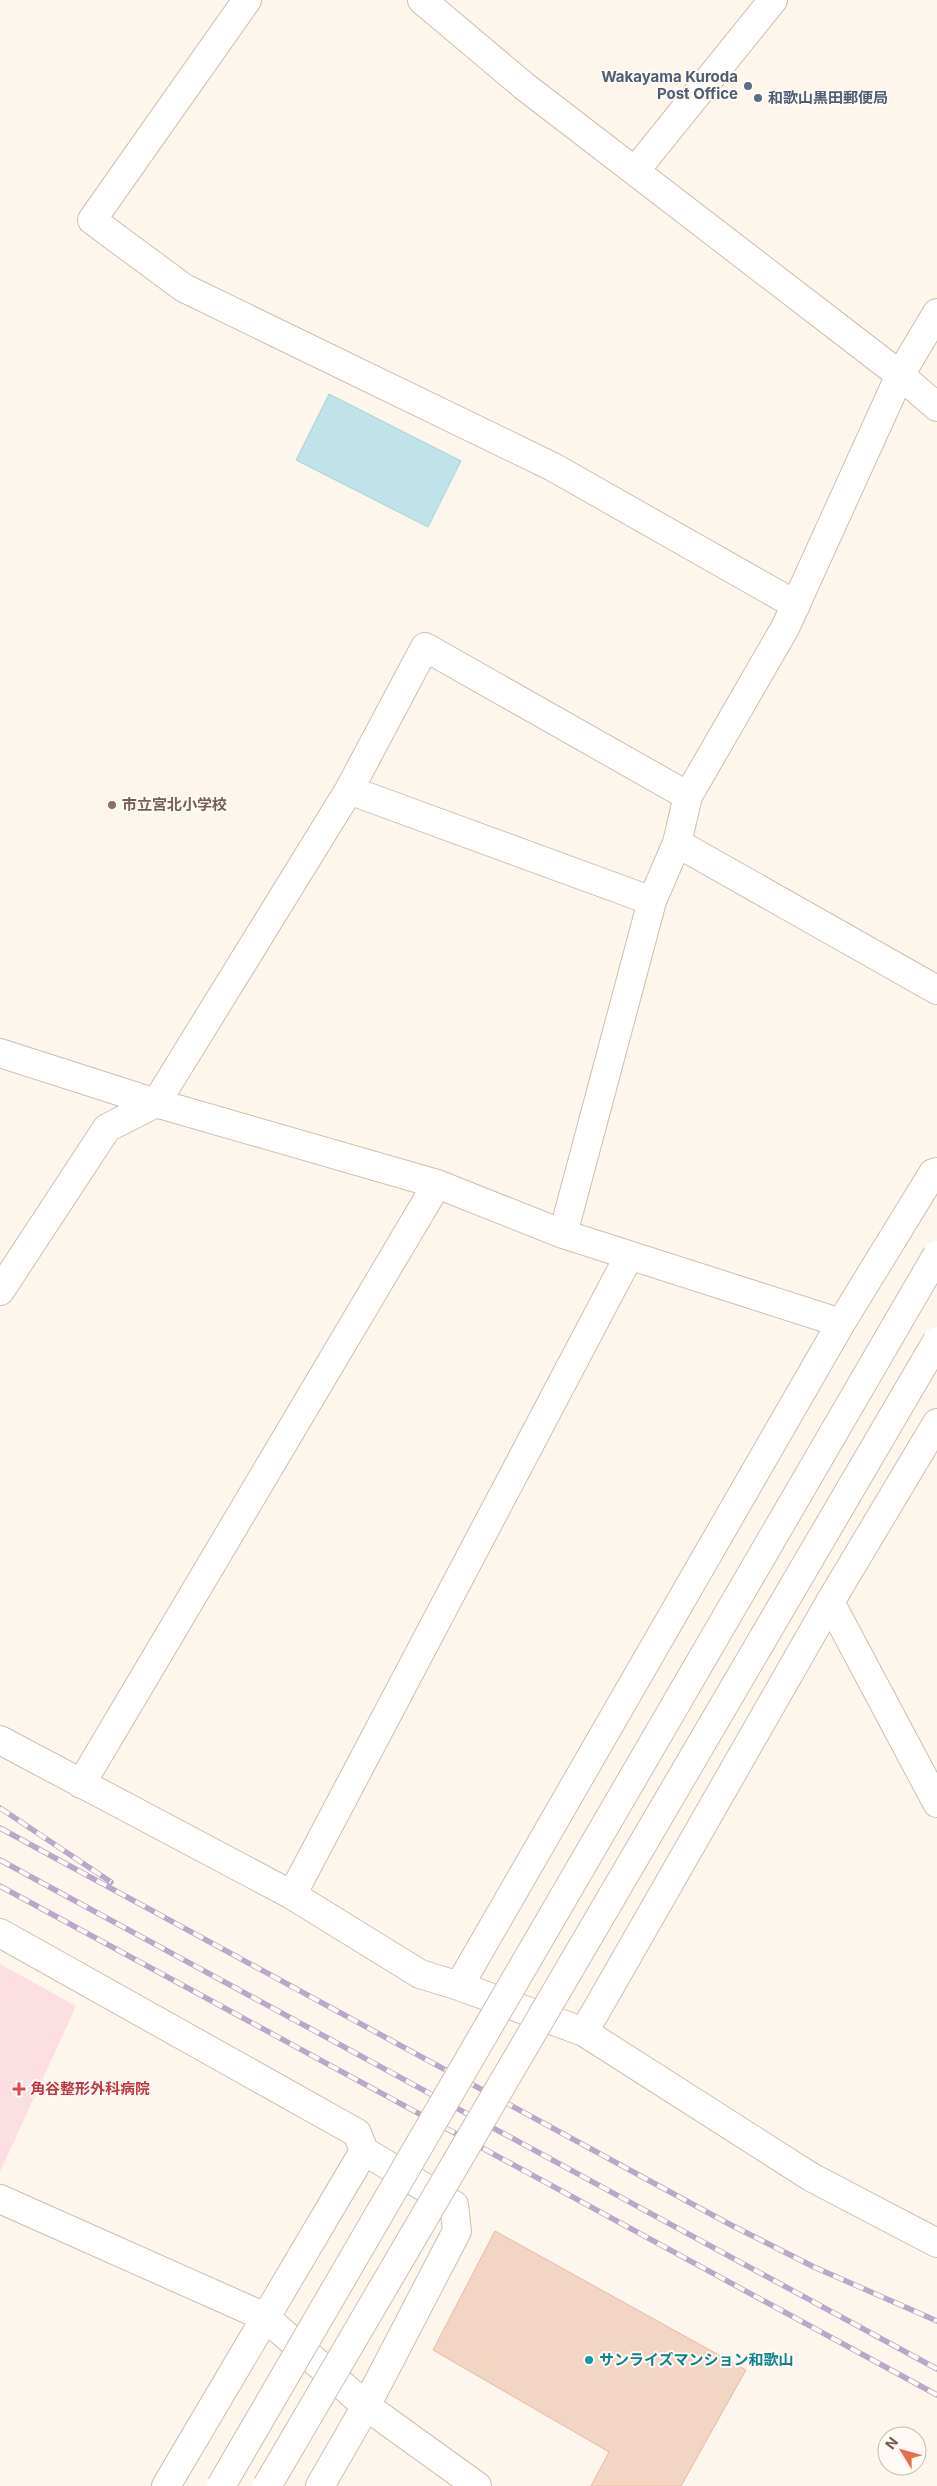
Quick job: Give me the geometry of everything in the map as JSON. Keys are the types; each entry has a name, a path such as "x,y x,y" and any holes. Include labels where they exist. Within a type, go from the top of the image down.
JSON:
{"street":[{"path":"247,0 187,82 92,220 184,288 553,467 796,605"},
{"path":"422,0 524,86 900,375 937,407"},
{"path":"635,171 774,0"},
{"path":"563,1234 652,901 677,843 688,796 785,628 900,375 937,314"},
{"path":"0,1292 107,1128 156,1103 349,790 424,647 688,796"},
{"path":"349,790 652,901"},
{"path":"677,843 937,990"},
{"path":"0,1053 156,1103 437,1184 563,1234 840,1323"},
{"path":"459,1986 840,1323 933,1173 937,1172"},
{"path":"81,1784 437,1184"},
{"path":"221,2486 937,1255"},
{"path":"292,1895 629,1256"},
{"path":"267,2486 937,1341"},
{"path":"584,2032 830,1602 937,1423"},
{"path":"830,1602 937,1803"},
{"path":"0,1740 292,1895 420,1974 459,1986 584,2032 811,2177 937,2243"},
{"path":"0,1933 357,2133 364,2151 454,2205 457,2231 366,2406 320,2486"},
{"path":"166,2486 364,2151"},
{"path":"0,2199 266,2317 366,2406 477,2486"}],"shaded area":[{"name":"角谷整形外科病院","path":"0,1964 76,2006 0,2172"}],"water":[{"path":"329,394 461,461 428,527 296,460"}],"building":[{"name":"サンライズマンション和歌山","path":"495,2231 746,2370 681,2486 591,2486 609,2452 433,2350"}],"railway":[{"path":"0,1808 111,1882"},
{"path":"0,1828 731,2225 814,2267 937,2321"},
{"path":"0,1860 937,2369"},
{"path":"0,1886 937,2395"}],"place":[{"name":"Wakayama Kuroda Post Office","path":"748,86"},
{"name":"和歌山黒田郵便局","path":"758,98"},
{"name":"市立宮北小学校","path":"112,805"},
{"name":"角谷整形外科病院","path":"19,2089"},
{"name":"サンライズマンション和歌山","path":"589,2360"}]}
